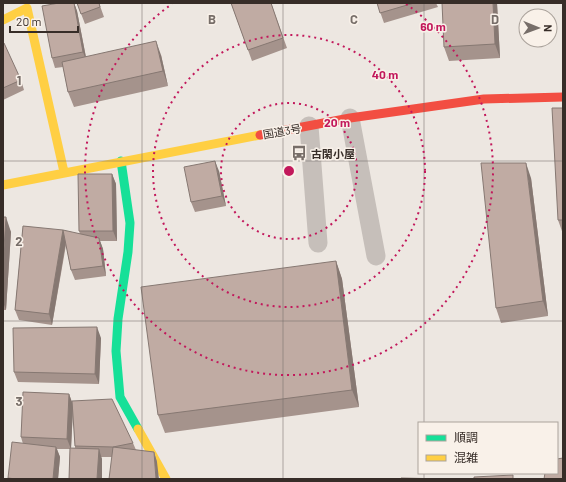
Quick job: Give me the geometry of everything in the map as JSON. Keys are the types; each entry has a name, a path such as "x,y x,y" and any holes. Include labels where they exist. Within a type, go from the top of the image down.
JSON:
{"main road":[{"path":"3,20 27,8 64,172"},
{"name":"国道3号","path":"3,185 350,118 484,99 563,96"},
{"path":"121,161 130,223 128,252 118,319 116,358 120,397 166,479"}],"street":[{"path":"350,118 376,256"},
{"path":"309,126 318,243"}],"building":[{"path":"59,3 74,3 83,52 52,58 42,6"},
{"path":"77,3 99,3 100,7 81,14"},
{"path":"231,3 271,3 283,38 248,50"},
{"path":"377,3 414,3 380,13"},
{"path":"442,3 493,3 495,44 444,47"},
{"path":"156,41 163,71 68,92 62,62"},
{"path":"4,43 21,80 3,88 3,44"},
{"path":"552,108 563,108 563,220 558,220"},
{"path":"215,161 222,196 191,202 184,167"},
{"path":"481,163 526,163 543,301 496,308"},
{"path":"78,174 112,174 113,231 79,231"},
{"path":"3,217 6,217 3,264"},
{"path":"23,226 63,230 49,314 15,310"},
{"path":"63,230 99,238 103,266 71,270"},
{"path":"336,261 352,390 158,415 141,287"},
{"path":"97,327 95,374 14,372 13,328"},
{"path":"23,392 69,394 67,439 21,437"},
{"path":"112,399 133,443 113,447 75,446 72,401"},
{"path":"12,442 56,447 53,479 8,478"},
{"path":"113,447 154,452 156,479 109,479"},
{"path":"70,448 99,449 97,479 69,479"},
{"path":"563,458 563,479 544,479 545,474 558,474 558,459"},
{"path":"513,475 513,479 474,479 474,477"},
{"path":"401,478 445,479 401,479"}],"traffic: fast":[{"path":"121,161 130,223 128,252 118,319 116,351 120,397 138,429"}],"traffic: slow":[{"path":"3,20 27,8 64,172"},
{"path":"3,185 260,135"},
{"path":"138,429 166,479"}],"traffic: jam":[{"path":"260,135 350,118 484,99 563,97"}],"place":[{"name":"古閑小屋","path":"299,153"}]}
